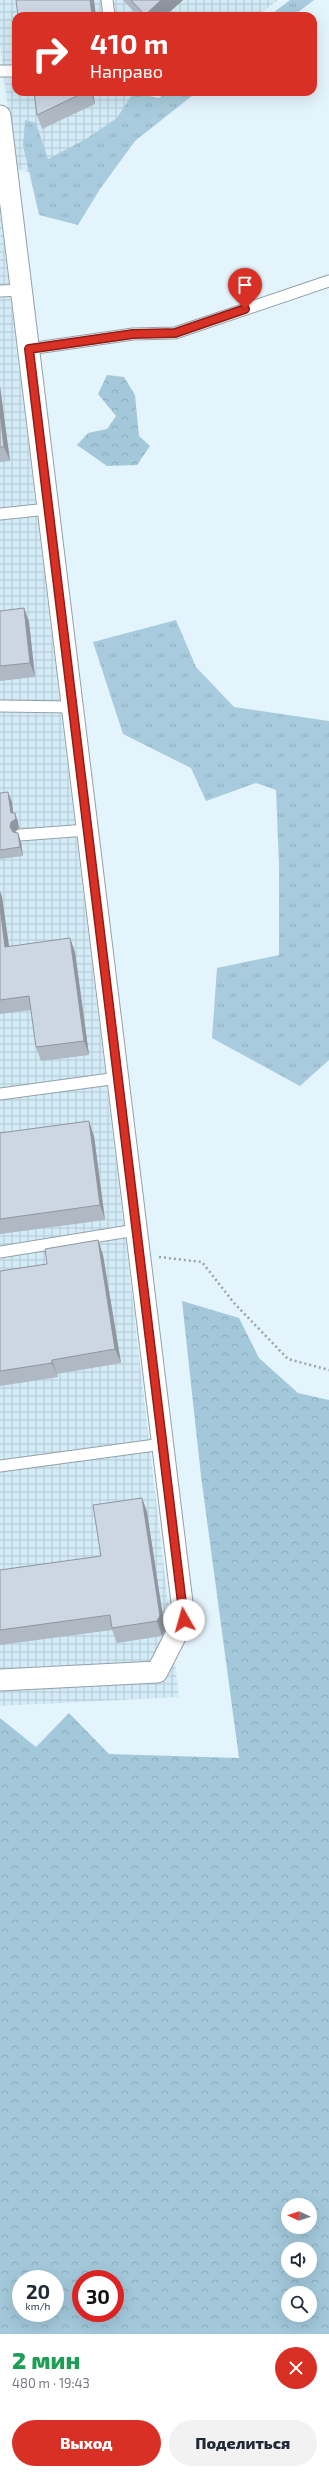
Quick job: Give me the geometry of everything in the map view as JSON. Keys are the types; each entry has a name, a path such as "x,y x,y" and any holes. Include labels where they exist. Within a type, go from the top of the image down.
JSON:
{"street":[{"path":"0,116 5,194 29,349 184,1620 157,1672 0,1680"}],"lane":[{"path":"106,0 108,12"},
{"path":"0,71 12,71"},
{"path":"29,349 133,334 175,333 329,281"},
{"path":"0,291 21,290"},
{"path":"0,514 48,509"},
{"path":"0,706 72,707"},
{"path":"20,835 87,830"},
{"path":"0,1094 118,1078"},
{"path":"0,1252 136,1230"},
{"path":"0,1466 163,1444"}],"path":[{"path":"139,1254 202,1262 234,1303 288,1359 329,1370"}],"shaded area":[{"path":"0,0 278,0 262,12 12,12 12,96 155,96 50,177 15,169 0,44"},
{"path":"0,212 123,1219 179,1697 0,1706"}],"green space":[{"path":"290,0 314,0 298,12 274,12"},
{"path":"131,96 149,96 159,98 162,96 192,96 135,141 100,189 78,225 39,215 23,145 25,120 36,123 48,159 86,139 117,118"},
{"path":"107,375 124,377 135,395 139,436 150,446 137,465 107,466 77,445 88,433 107,429 116,416 98,394"},
{"path":"176,620 196,667 234,707 329,721 329,1060 300,1086 212,1038 217,968 279,955 279,865 276,790 256,783 206,801 191,768 123,734 93,642"},
{"path":"182,1301 239,1318 259,1358 298,1393 329,1400 329,2334 0,2334 0,1718 36,1747 69,1713 109,1754 239,1758 201,1476"}],"building":[{"path":"16,0 90,0 92,12 18,12"},
{"path":"131,0 161,0 148,12 142,12"},
{"path":"35,96 77,96 37,115"},
{"path":"0,412 4,447 0,447"},
{"path":"24,608 30,663 0,666 0,611"},
{"path":"8,792 11,813 15,813 16,819 11,822 10,827 13,832 18,833 20,847 0,850 0,793"},
{"path":"0,906 5,947 70,938 84,1041 36,1047 29,996 0,1000"},
{"path":"89,1121 100,1205 0,1219 0,1133"},
{"path":"98,1240 115,1349 52,1360 52,1363 0,1371 0,1271 47,1264 45,1249"},
{"path":"142,1498 160,1616 157,1621 112,1628 110,1615 0,1630 0,1570 101,1556 93,1505"}],"route":[{"path":"184,1620 29,349 133,334 175,333 245,309"}]}
